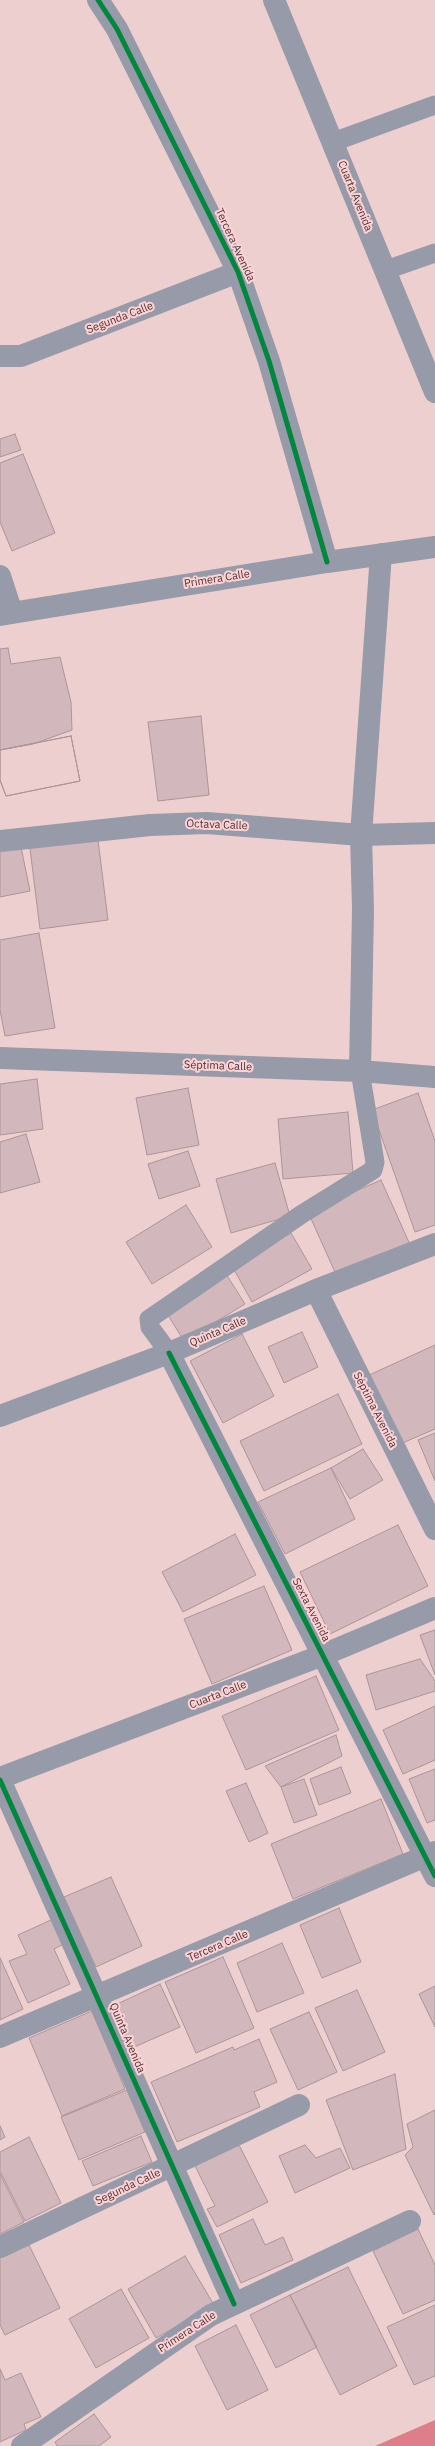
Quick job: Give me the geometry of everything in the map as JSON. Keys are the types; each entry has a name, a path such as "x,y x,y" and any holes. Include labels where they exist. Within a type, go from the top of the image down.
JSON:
{"street":[{"name":"Tercera Avenida","path":"98,0 117,29 238,272 269,361 327,562"},
{"name":"Cuarta Avenida","path":"274,0 435,392"},
{"name":"Segunda Calle","path":"0,356 21,356 238,272"},
{"name":"Primera Calle","path":"6,614 327,562 435,547"},
{"path":"360,1071 363,909 362,835 381,554"},
{"path":"0,576 6,614"},
{"name":"Octava Calle","path":"0,841 150,825 207,823 362,835 435,833"},
{"name":"Séptima Calle","path":"0,1058 360,1071 435,1077"},
{"name":"Quinta Calle","path":"0,1416 169,1353 316,1290 435,1244"},
{"name":"Séptima Avenida","path":"316,1290 435,1529"},
{"name":"Sexta Avenida","path":"169,1353 323,1655 430,1854 435,1876"},
{"name":"Cuarta Calle","path":"0,1779 323,1655 435,1608"},
{"name":"Quinta Avenida","path":"0,1779 98,1997 171,2166 234,2304"},
{"name":"Tercera Calle","path":"0,2037 98,1997 430,1854"},
{"name":"Segunda Calle","path":"0,2247 299,2105"},
{"name":"Primera Calle","path":"22,2446 211,2315 410,2221"}],"lane":[{"path":"333,142 435,105"},
{"path":"386,270 435,253"},
{"path":"169,1353 150,1327 149,1319 302,1214 373,1170 375,1162 360,1071"}],"shaded area":[{"path":"435,2420 435,2446 375,2446"}],"building":[{"path":"15,434 21,450 0,457 0,439"},
{"path":"23,454 55,533 12,551 0,522 0,463"},
{"path":"8,648 11,664 60,657 71,702 72,730 33,744 0,750 0,649"},
{"path":"201,716 209,795 158,801 148,722"},
{"path":"71,736 80,781 6,796 0,780 0,750"},
{"path":"71,736 80,781 6,796 0,780 0,750"},
{"path":"97,832 108,920 40,929 29,841"},
{"path":"21,847 30,891 0,897 0,851"},
{"path":"39,933 55,1028 5,1036 0,1010 0,940"},
{"path":"37,1079 43,1129 0,1135 0,1084"},
{"path":"188,1088 199,1145 147,1155 136,1098"},
{"path":"418,1093 435,1141 435,1225 415,1232 372,1110"},
{"path":"348,1112 353,1173 283,1179 278,1119"},
{"path":"26,1134 40,1182 0,1193 0,1142"},
{"path":"188,1151 200,1186 159,1199 148,1164"},
{"path":"275,1163 290,1216 231,1233 216,1179"},
{"path":"381,1180 412,1249 339,1281 308,1212"},
{"path":"186,1205 212,1247 152,1284 126,1242"},
{"path":"291,1233 312,1269 252,1302 232,1266"},
{"path":"226,1274 245,1304 184,1341 166,1312"},
{"path":"302,1332 318,1367 284,1383 268,1347"},
{"path":"242,1334 274,1396 223,1423 190,1361"},
{"path":"435,1345 435,1429 398,1445 367,1376"},
{"path":"338,1394 362,1444 264,1491 240,1441"},
{"path":"435,1433 435,1481 418,1440"},
{"path":"363,1449 383,1480 350,1499 331,1468"},
{"path":"331,1468 355,1519 285,1554 258,1502"},
{"path":"398,1525 428,1586 330,1634 300,1572"},
{"path":"235,1534 256,1575 183,1612 162,1572"},
{"path":"264,1586 292,1650 212,1684 184,1619"},
{"path":"435,1630 435,1675 420,1635"},
{"path":"420,1659 435,1681 435,1691 376,1710 366,1675"},
{"path":"316,1676 339,1730 246,1770 222,1716"},
{"path":"435,1706 435,1760 403,1774 383,1730"},
{"path":"336,1735 342,1756 281,1787 265,1766"},
{"path":"341,1767 351,1793 319,1805 310,1779"},
{"path":"435,1769 435,1820 427,1823 409,1779"},
{"path":"304,1779 317,1815 294,1823 281,1787"},
{"path":"246,1783 268,1833 249,1842 226,1791"},
{"path":"381,1799 403,1854 293,1899 271,1844"},
{"path":"111,1877 142,1946 96,1967 64,1897"},
{"path":"339,1908 361,1962 322,1978 300,1925"},
{"path":"53,1919 64,1944 54,1949 70,1984 28,2003 9,1961 27,1954 18,1935"},
{"path":"282,1943 304,1993 257,2012 237,1963"},
{"path":"223,1957 254,2028 196,2053 165,1982"},
{"path":"0,1958 23,2009 0,2020"},
{"path":"160,1984 180,2027 132,2048 113,2006"},
{"path":"435,1986 435,2027 419,1994"},
{"path":"357,1990 385,2052 343,2071 315,2008"},
{"path":"92,2011 125,2089 62,2116 29,2038"},
{"path":"309,2012 337,2072 298,2090 270,2029"},
{"path":"259,2039 277,2082 254,2092 260,2107 177,2142 151,2082 233,2047 234,2050"},
{"path":"395,2074 406,2149 353,2170 326,2100"},
{"path":"127,2090 145,2132 79,2160 61,2117"},
{"path":"435,2110 434,2215 405,2155 413,2147 407,2124"},
{"path":"0,2126 5,2137 0,2140"},
{"path":"141,2136 152,2162 93,2186 82,2161"},
{"path":"29,2137 61,2203 25,2221 0,2171 0,2152"},
{"path":"237,2141 268,2202 217,2227 207,2209 215,2206 193,2162"},
{"path":"305,2145 316,2158 340,2148 350,2168 295,2193 279,2156"},
{"path":"0,2174 24,2222 0,2234"},
{"path":"253,2219 265,2245 283,2237 293,2260 241,2283 219,2235"},
{"path":"418,2229 435,2265 435,2300 403,2314 373,2251"},
{"path":"29,2245 60,2308 5,2335 0,2325 0,2258"},
{"path":"185,2256 214,2305 156,2338 128,2289"},
{"path":"348,2267 397,2366 340,2395 290,2295"},
{"path":"121,2289 149,2338 96,2368 69,2319"},
{"path":"290,2295 317,2347 276,2368 250,2315"},
{"path":"435,2305 435,2376 414,2385 387,2327"},
{"path":"236,2325 268,2390 227,2410 195,2346"},
{"path":"0,2369 5,2380 21,2373 41,2417 24,2424 26,2430 0,2442"},
{"path":"94,2414 111,2437 99,2446 57,2446 55,2442"}],"cycle path":[{"path":"98,0 117,29 238,272 269,361 327,562"},
{"path":"169,1353 435,1876"},
{"path":"0,1780 234,2304"}]}
